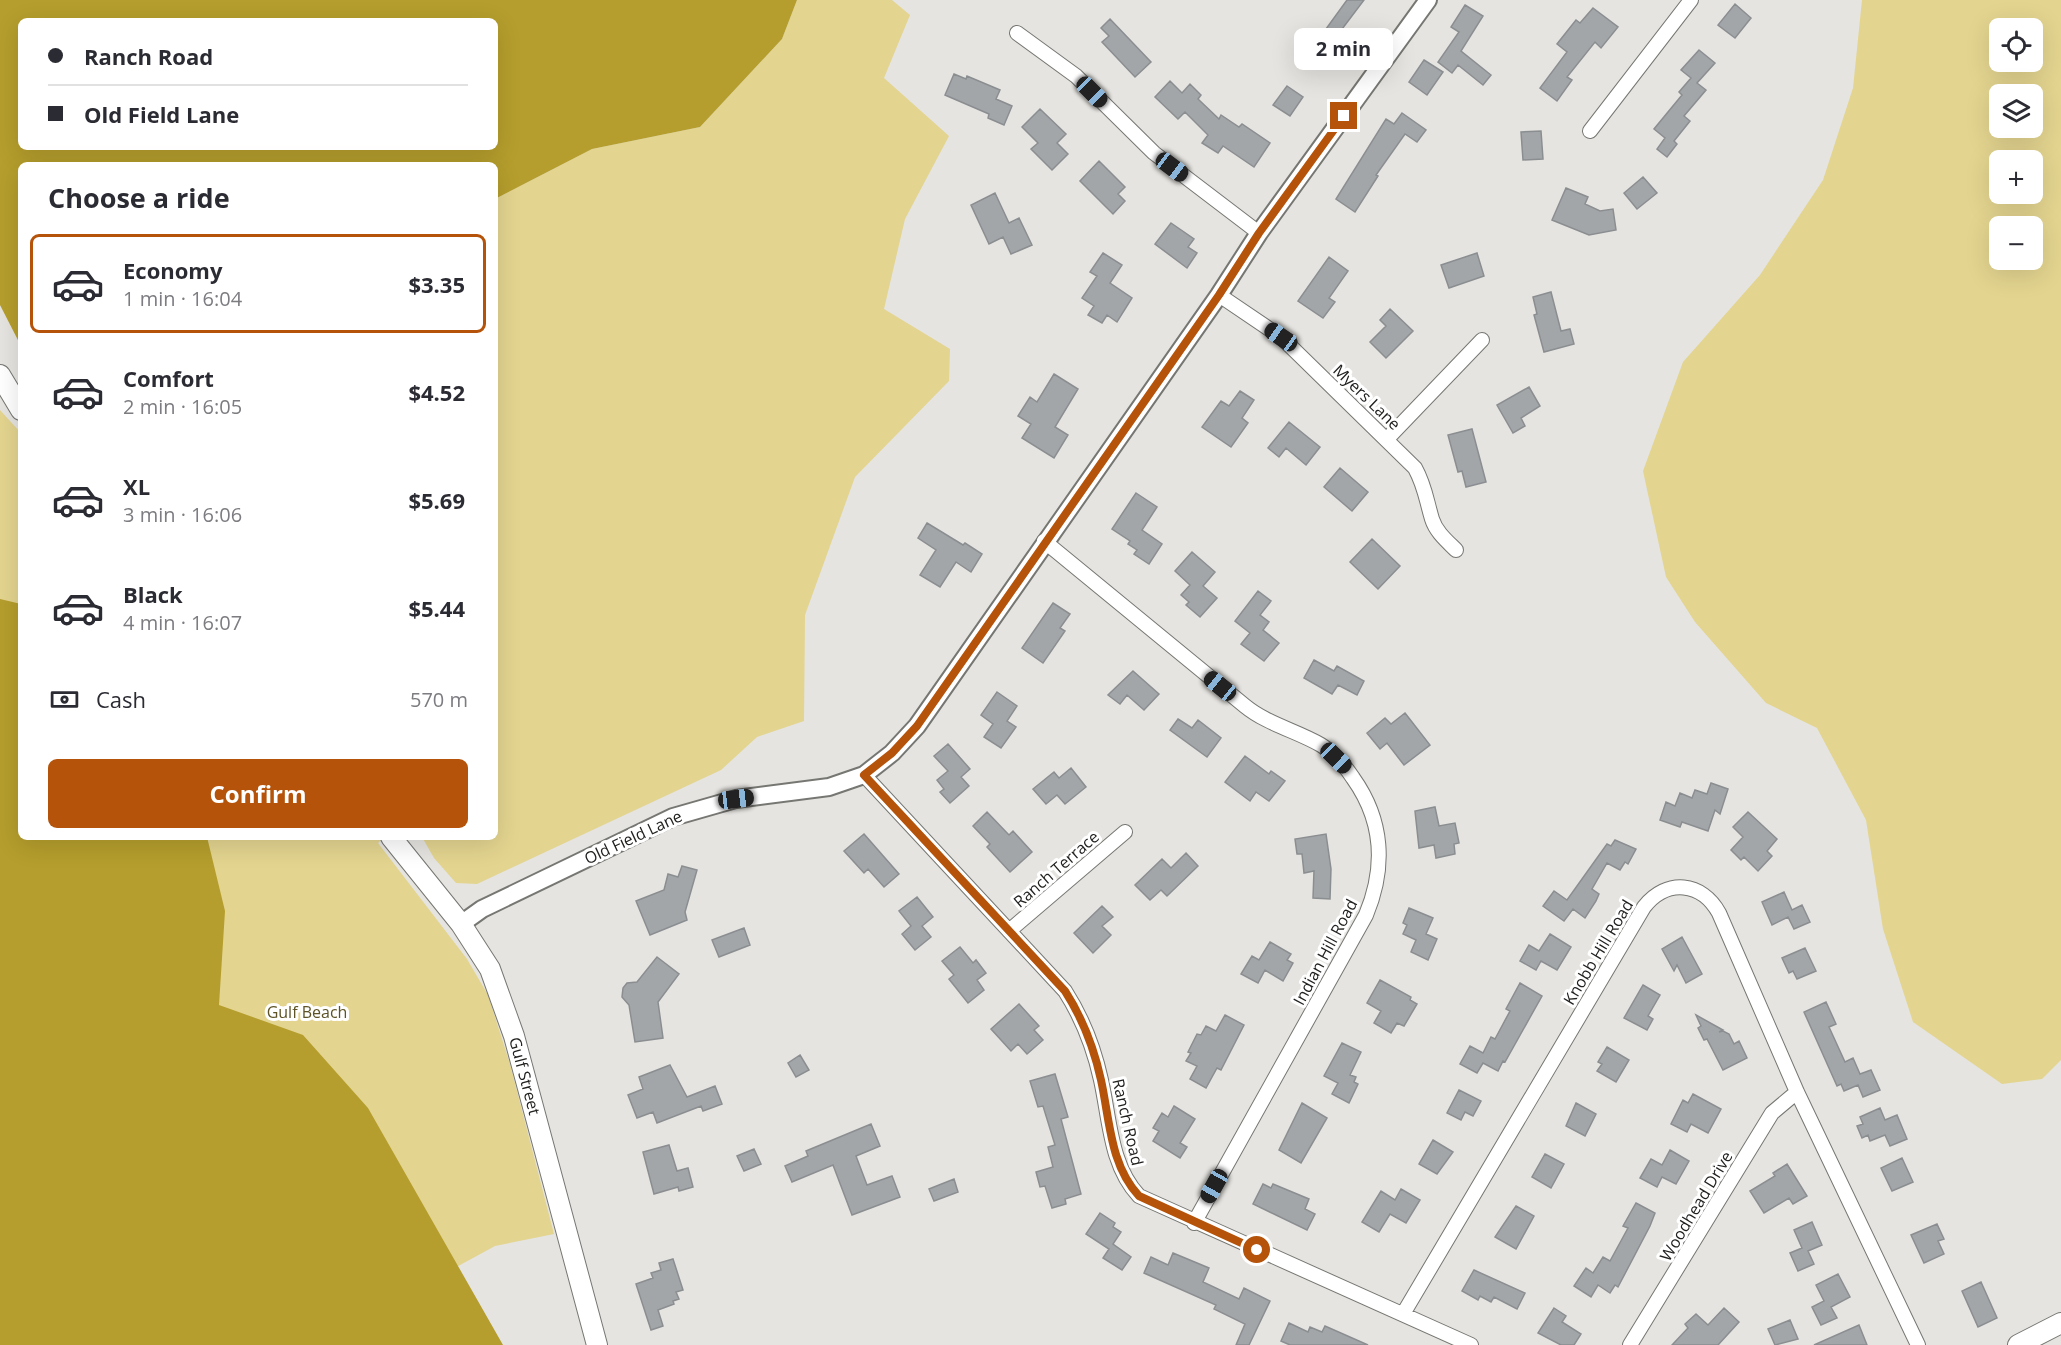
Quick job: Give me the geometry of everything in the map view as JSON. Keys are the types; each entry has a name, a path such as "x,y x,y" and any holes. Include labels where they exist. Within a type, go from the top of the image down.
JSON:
{"main road":[{"path":"0,375 18,405"},
{"name":"Gulf Street","path":"393,840 461,924 490,969 503,1000 597,1345"},
{"path":"2018,1345 2061,1323"}],"street":[{"name":"Old Field Lane","path":"461,924 482,909 673,817 736,799 819,789 864,775 892,753 917,726 1044,541 1219,295 1259,233 1428,0"},
{"path":"1590,131 1691,0"},
{"path":"1017,33 1076,76 1154,153 1259,233"},
{"name":"Myers Lane","path":"1219,295 1281,337 1415,468 1425,485 1432,520 1440,534 1456,550"},
{"path":"1387,439 1482,340"},
{"name":"Indian Hill Road","path":"1044,541 1250,711 1324,747 1347,770 1364,794 1376,823 1379,840 1378,876 1366,915 1194,1222"},
{"name":"Ranch Road","path":"864,775 1065,991 1085,1028 1101,1078 1117,1159 1125,1181 1139,1196 1403,1314"},
{"name":"Ranch Terrace","path":"1009,931 1125,832"},
{"name":"Knobb Hill Road","path":"1403,1314 1644,907 1657,894 1675,887 1705,894 1713,902 1797,1092 1918,1345"},
{"name":"Woodhead Drive","path":"1630,1345 1772,1113 1797,1092"},
{"path":"1403,1314 1471,1345"}],"green space":[{"path":"797,0 892,0 910,15 884,78 949,136 905,219 884,309 950,349 949,381 855,477 805,615 804,721 757,737 721,770 477,884 456,883 434,858 424,840 498,840 498,197 592,149 700,127 782,39"},
{"path":"1862,0 2061,0 2061,1060 2042,1079 2002,1084 1913,1022 1883,929 1866,820 1817,728 1766,703 1695,622 1666,577 1643,471 1683,362 1760,275 1823,180 1853,88"},
{"path":"0,410 18,430 18,727 0,712"},
{"name":"Gulf Beach","path":"87,840 381,840 378,843 467,959 488,995 510,1064 554,1234 495,1246 335,1333"}],"shaded area":[{"path":"0,0 797,0 782,39 700,127 592,149 498,197 498,162 18,162 18,340 0,305"},
{"path":"0,599 18,603 18,840 208,840 225,911 219,1005 303,1035 368,1108 503,1345 0,1345"}],"building":[{"path":"1347,0 1364,0 1339,33 1347,38 1333,57 1315,44"},
{"path":"1735,4 1751,18 1735,38 1718,25"},
{"path":"1465,5 1483,16 1461,51 1491,75 1483,85 1458,65 1452,73 1438,62 1459,32 1451,27"},
{"path":"1593,8 1618,27 1601,48 1595,42 1567,77 1572,80 1557,101 1540,88 1567,52 1557,44 1576,20 1580,23"},
{"path":"1110,19 1151,62 1135,77 1102,42 1109,36 1101,28"},
{"path":"1699,50 1715,63 1697,83 1706,90 1684,116 1690,121 1674,141 1677,144 1667,157 1657,149 1665,138 1654,129 1682,95 1679,92 1691,78 1681,70"},
{"path":"1424,60 1443,72 1427,95 1409,82"},
{"path":"954,74 966,79 967,76 1000,90 996,99 1012,106 1004,125 988,118 989,114 945,95"},
{"path":"1170,81 1182,93 1190,84 1201,95 1198,99 1219,119 1221,115 1239,127 1242,124 1270,143 1254,167 1223,146 1218,153 1202,143 1208,135 1185,112 1178,119 1155,97"},
{"path":"1287,86 1303,97 1290,116 1273,105"},
{"path":"1040,109 1066,134 1057,143 1068,154 1052,170 1031,149 1038,143 1022,127"},
{"path":"1402,113 1426,130 1417,142 1405,134 1376,175 1378,176 1355,212 1336,199 1386,119 1394,124"},
{"path":"1541,131 1543,159 1523,160 1521,132"},
{"path":"1099,161 1125,187 1118,194 1125,201 1113,214 1080,181"},
{"path":"1643,177 1657,193 1637,209 1624,193"},
{"path":"1566,188 1588,197 1585,204 1600,211 1613,209 1616,230 1589,235 1552,220"},
{"path":"995,193 1009,223 1019,218 1032,245 1011,254 1003,237 989,244 971,205"},
{"path":"1171,223 1194,239 1188,247 1197,253 1187,268 1155,244"},
{"path":"1103,253 1122,265 1110,283 1132,298 1117,322 1107,315 1102,323 1088,315 1094,306 1082,298 1097,276 1090,272"},
{"path":"1477,253 1484,276 1449,288 1441,265"},
{"path":"1329,257 1348,271 1329,298 1335,302 1323,318 1298,301"},
{"path":"1551,292 1561,331 1570,329 1574,344 1544,352 1534,315 1537,314 1533,297"},
{"path":"1390,309 1413,331 1386,358 1370,342 1386,326 1380,320"},
{"path":"1054,374 1078,389 1055,427 1068,435 1054,458 1022,438 1031,424 1018,416 1030,397 1037,402"},
{"path":"1529,387 1540,406 1521,418 1525,426 1513,433 1497,405"},
{"path":"1240,391 1254,400 1242,418 1248,423 1231,447 1202,427 1221,401 1229,406"},
{"path":"1289,422 1320,447 1306,465 1286,448 1279,457 1268,448"},
{"path":"1472,429 1486,482 1466,487 1462,471 1458,472 1448,435"},
{"path":"1340,468 1368,492 1352,511 1324,487"},
{"path":"1136,493 1157,507 1142,530 1162,544 1149,564 1134,554 1137,550 1128,544 1130,541 1112,529"},
{"path":"927,523 982,554 971,572 956,562 940,587 920,575 936,550 918,538"},
{"path":"1372,539 1400,566 1378,589 1350,562"},
{"path":"1192,552 1215,572 1203,586 1217,598 1200,617 1186,605 1189,602 1181,595 1190,585 1175,571"},
{"path":"1258,591 1271,601 1260,615 1269,622 1263,630 1279,643 1264,661 1241,644 1250,633 1235,621"},
{"path":"1053,603 1070,614 1060,628 1065,631 1043,663 1022,648"},
{"path":"1314,660 1334,671 1337,666 1364,681 1357,695 1338,685 1332,694 1304,678"},
{"path":"1133,671 1159,694 1144,710 1127,695 1120,704 1108,695"},
{"path":"997,692 1017,706 1007,721 1016,727 1001,748 984,737 993,724 981,715"},
{"path":"1405,713 1430,745 1404,765 1387,743 1380,749 1367,733 1385,718 1391,724"},
{"path":"1178,719 1192,728 1198,720 1221,738 1207,757 1170,730"},
{"path":"948,744 970,769 961,777 969,786 950,803 940,792 944,789 937,780 948,771 934,756"},
{"path":"1245,756 1269,774 1271,771 1285,781 1269,801 1256,792 1250,801 1225,782"},
{"path":"1071,768 1086,787 1065,804 1057,795 1046,804 1033,789 1054,772 1059,778"},
{"path":"1711,783 1728,789 1720,814 1715,810 1708,831 1682,822 1680,827 1660,820 1666,802 1675,806 1680,793 1692,798 1695,790 1707,794"},
{"path":"1435,807 1439,826 1455,823 1459,843 1454,844 1455,854 1436,858 1434,845 1419,848 1415,811"},
{"path":"987,812 1009,835 1013,831 1032,852 1010,872 987,847 990,844 973,826"},
{"path":"1748,812 1777,839 1767,851 1772,856 1758,871 1744,857 1741,860 1731,850 1743,837 1733,827"},
{"path":"864,834 899,874 884,887 868,869 864,873 844,851"},
{"path":"1326,834 1331,869 1330,899 1313,898 1314,871 1304,873 1302,854 1297,854 1295,839"},
{"path":"1615,840 1636,849 1628,864 1625,862 1620,870 1607,863 1592,889 1599,894 1585,918 1573,909 1564,921 1543,906 1554,891 1567,900 1607,844 1611,846"},
{"path":"1186,853 1198,866 1167,896 1161,890 1150,900 1135,885 1162,859 1171,868"},
{"path":"682,866 697,870 685,912 687,920 650,935 636,901 664,890 668,874 678,877"},
{"path":"1784,892 1792,910 1802,905 1810,922 1794,929 1788,917 1772,925 1762,902"},
{"path":"917,897 933,917 922,926 931,937 915,950 902,934 911,926 899,911"},
{"path":"1102,906 1113,917 1102,926 1111,935 1093,953 1074,933"},
{"path":"1409,908 1433,918 1426,934 1437,939 1428,960 1411,952 1416,940 1403,934 1407,925 1403,923"},
{"path":"744,928 750,945 719,957 712,940"},
{"path":"1550,934 1571,947 1557,970 1541,961 1536,970 1520,961 1529,945 1539,951"},
{"path":"1682,937 1702,974 1686,983 1677,965 1674,971 1662,949"},
{"path":"1270,942 1291,954 1287,960 1293,963 1283,981 1265,970 1258,983 1241,974 1252,956 1259,960"},
{"path":"960,947 973,963 976,960 986,973 977,980 984,990 968,1003 949,979 954,975 942,961"},
{"path":"1805,948 1816,971 1797,979 1793,971 1789,973 1782,958"},
{"path":"657,957 679,974 658,1002 663,1038 635,1042 629,1005 622,997 623,988 627,983 637,982"},
{"path":"1380,980 1411,997 1410,1000 1417,1004 1404,1026 1397,1023 1391,1033 1374,1023 1381,1011 1367,1003"},
{"path":"1520,983 1542,996 1505,1062 1503,1061 1498,1071 1483,1063 1477,1073 1460,1064 1470,1046 1483,1053 1491,1037 1495,1039 1510,1011 1506,1009"},
{"path":"1643,985 1660,995 1648,1016 1653,1019 1647,1030 1624,1018"},
{"path":"1826,1002 1836,1024 1829,1027 1845,1062 1853,1058 1860,1074 1871,1070 1880,1090 1863,1097 1858,1085 1844,1091 1841,1084 1837,1086 1804,1012"},
{"path":"1019,1004 1039,1026 1034,1030 1043,1040 1027,1054 1018,1044 1011,1051 991,1029"},
{"path":"1225,1015 1244,1025 1221,1070 1217,1068 1206,1088 1190,1079 1197,1066 1186,1061 1191,1053 1188,1052 1197,1034 1201,1035 1206,1026 1216,1031"},
{"path":"1696,1015 1723,1030 1719,1032 1729,1034 1734,1044 1739,1041 1747,1058 1723,1070 1707,1039 1704,1040 1698,1028 1701,1026"},
{"path":"1342,1043 1361,1052 1350,1075 1356,1077 1354,1082 1358,1084 1349,1103 1332,1094 1338,1083 1324,1076"},
{"path":"1607,1047 1629,1060 1616,1082 1597,1071 1602,1064 1598,1062"},
{"path":"800,1055 809,1070 796,1077 788,1063"},
{"path":"670,1065 687,1097 715,1086 722,1104 703,1111 701,1106 657,1123 653,1112 637,1118 628,1095 643,1089 639,1077"},
{"path":"1055,1074 1068,1117 1061,1119 1081,1194 1065,1199 1066,1204 1052,1208 1045,1186 1040,1187 1036,1172 1053,1167 1048,1147 1055,1145 1043,1106 1038,1107 1030,1081"},
{"path":"1459,1090 1481,1101 1473,1116 1465,1112 1461,1120 1447,1113"},
{"path":"1693,1094 1721,1109 1708,1133 1691,1124 1687,1132 1671,1124 1683,1100 1688,1103"},
{"path":"1302,1103 1327,1118 1301,1163 1279,1150"},
{"path":"1576,1103 1596,1114 1585,1136 1566,1126"},
{"path":"1174,1106 1195,1119 1180,1143 1187,1147 1180,1158 1153,1141 1159,1131 1153,1128 1162,1113 1168,1117"},
{"path":"1880,1108 1885,1120 1897,1115 1907,1139 1890,1146 1885,1135 1870,1141 1868,1135 1862,1138 1857,1126 1863,1124 1860,1117"},
{"path":"871,1124 880,1146 856,1156 867,1185 892,1176 900,1197 852,1215 833,1165 792,1182 785,1166 808,1156 806,1151"},
{"path":"1433,1140 1453,1152 1437,1174 1419,1164"},
{"path":"669,1145 677,1171 688,1168 693,1187 679,1191 678,1187 654,1194 643,1152"},
{"path":"754,1149 761,1164 744,1171 737,1156"},
{"path":"1670,1150 1689,1161 1676,1184 1662,1177 1657,1187 1640,1178 1651,1159 1662,1165"},
{"path":"1545,1154 1564,1164 1551,1188 1532,1177"},
{"path":"1902,1158 1913,1182 1892,1191 1881,1168"},
{"path":"1787,1164 1807,1196 1793,1204 1789,1198 1764,1213 1750,1191 1775,1176 1773,1173"},
{"path":"954,1179 958,1192 934,1201 929,1189"},
{"path":"1263,1184 1271,1188 1273,1184 1309,1199 1305,1209 1315,1214 1307,1230 1253,1204"},
{"path":"1401,1189 1420,1200 1406,1223 1390,1214 1379,1232 1362,1222 1381,1191 1395,1200"},
{"path":"1636,1203 1655,1213 1650,1226 1618,1287 1615,1285 1610,1293 1598,1285 1591,1297 1574,1286 1586,1268 1593,1273 1603,1257 1610,1261 1628,1228 1623,1226"},
{"path":"1516,1206 1534,1216 1516,1249 1495,1237"},
{"path":"1100,1213 1115,1223 1113,1227 1121,1232 1113,1244 1131,1257 1122,1270 1103,1258 1109,1249 1086,1234"},
{"path":"1812,1222 1822,1245 1808,1251 1814,1264 1798,1271 1790,1253 1802,1248 1794,1230"},
{"path":"1937,1224 1944,1239 1938,1241 1944,1254 1924,1263 1911,1235"},
{"path":"1173,1253 1209,1268 1203,1282 1239,1299 1244,1288 1270,1301 1249,1345 1236,1345 1245,1324 1214,1309 1216,1305 1144,1273 1151,1257 1168,1265"},
{"path":"673,1259 683,1290 676,1292 679,1299 673,1301 674,1304 658,1310 663,1326 651,1330 636,1284 653,1278 651,1273 661,1270 659,1263"},
{"path":"1474,1270 1525,1293 1517,1309 1494,1297 1491,1302 1480,1296 1478,1300 1462,1291"},
{"path":"1838,1274 1850,1297 1831,1307 1837,1318 1821,1325 1812,1307 1824,1301 1816,1285"},
{"path":"1981,1282 1997,1318 1978,1327 1962,1291"},
{"path":"1554,1308 1566,1316 1562,1322 1581,1334 1574,1345 1561,1345 1538,1333"},
{"path":"1724,1308 1739,1322 1718,1345 1672,1345 1688,1328 1685,1324 1696,1314 1708,1325"},
{"path":"1790,1320 1798,1339 1775,1345 1768,1329"},
{"path":"1289,1323 1308,1332 1310,1327 1322,1332 1325,1326 1368,1345 1290,1345 1281,1341"},
{"path":"1859,1325 1867,1345 1814,1345"}],"route":[{"path":"1257,1250 1139,1196 1125,1181 1117,1159 1101,1078 1091,1042 1065,991 864,775 892,753 917,726 1044,541 1219,295 1259,233 1344,116"}]}
